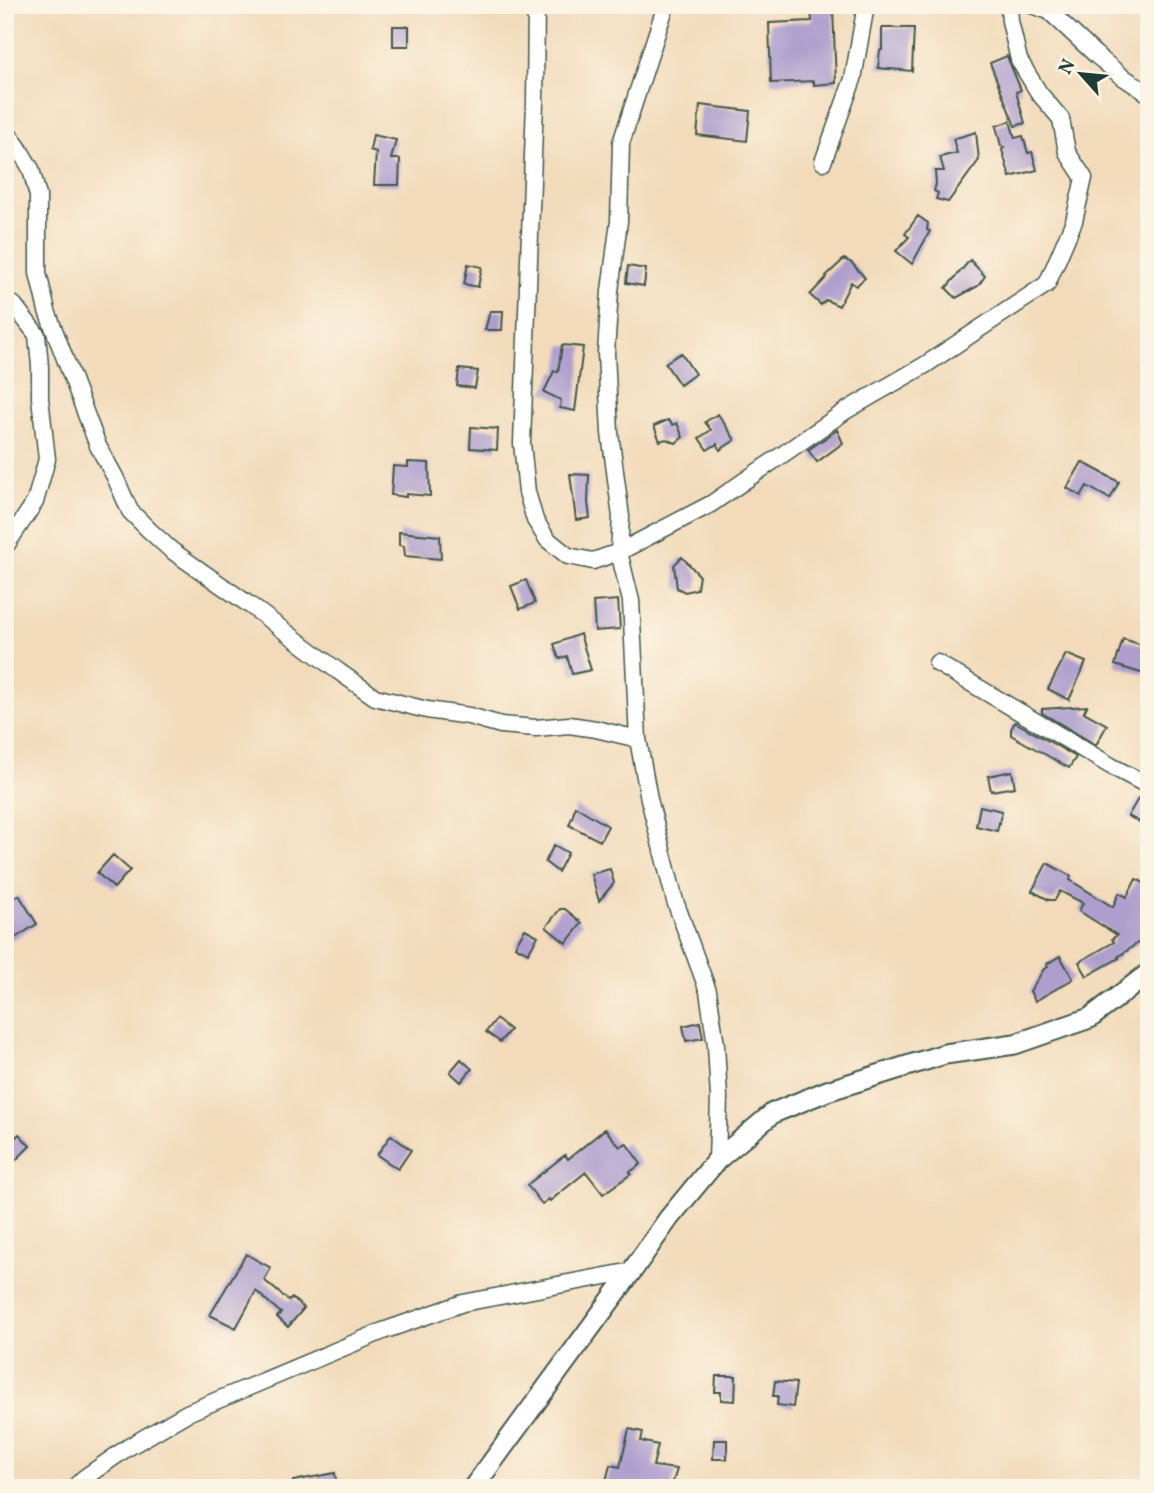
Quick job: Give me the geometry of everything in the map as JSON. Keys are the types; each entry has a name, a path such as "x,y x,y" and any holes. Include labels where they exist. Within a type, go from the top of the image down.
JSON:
{"street":[{"path":"536,5 535,103 522,443 527,492 535,520 547,539 568,556 593,561 620,552 711,504 847,410 925,365 1047,284 1074,221 1084,178 1067,152 1060,119 1019,60 1009,5"},
{"path":"666,5 621,143 619,221 606,353 610,433 621,517 620,552 631,601 638,739 649,799 674,901 708,991 716,1045 719,1098 717,1160"},
{"path":"823,162 853,79 866,5"},
{"path":"1032,5 1049,11 1120,75 1149,94"},
{"path":"5,130 31,169 38,196 38,273 47,311 98,446 130,511 171,550 375,697 501,725 536,728 569,724 638,739"},
{"path":"5,547 35,502 47,459 37,335 10,306 43,295"},
{"path":"937,663 1149,786"},
{"path":"473,1488 668,1218 717,1160 773,1113 827,1090 945,1055 1015,1044 1090,1018 1149,973"},
{"path":"74,1488 127,1448 187,1413 383,1331 463,1303 632,1271"}],"building":[{"path":"833,8 836,83 771,83 769,23 812,21 811,9"},
{"path":"393,26 409,26 409,46 393,46"},
{"path":"882,28 914,28 912,71 878,68 882,50"},
{"path":"1007,56 1021,90 1016,92 1025,123 1015,126 990,63"},
{"path":"700,105 750,111 747,141 697,135"},
{"path":"1010,121 1015,138 1023,136 1028,153 1032,152 1037,170 1010,177 1002,150 1004,147 1001,146 996,126"},
{"path":"976,132 979,160 948,202 936,199 938,193 934,191 935,171 944,171 940,157 957,153 953,139"},
{"path":"373,135 396,140 391,159 400,159 399,185 374,185 376,152 370,150"},
{"path":"918,216 928,223 927,230 930,231 912,264 896,251 909,237 905,234"},
{"path":"844,259 852,263 865,278 856,286 851,282 839,306 826,300 821,305 810,295"},
{"path":"970,260 985,276 978,286 956,298 946,288"},
{"path":"468,264 482,267 478,287 464,284"},
{"path":"628,266 646,269 644,286 626,283"},
{"path":"490,311 503,311 502,330 485,330"},
{"path":"562,345 583,347 575,411 560,408 561,400 544,392 554,371 558,372"},
{"path":"681,353 695,374 680,385 665,363"},
{"path":"459,369 478,371 475,388 457,386"},
{"path":"718,414 735,440 720,450 717,444 707,450 699,438 711,430 705,422"},
{"path":"668,420 673,425 677,423 683,437 676,443 666,439 660,441 654,426"},
{"path":"471,427 498,429 497,450 470,448"},
{"path":"837,430 843,443 817,462 808,450"},
{"path":"408,462 429,463 430,496 391,495 393,466 408,467"},
{"path":"1082,462 1119,482 1110,499 1087,486 1081,496 1067,488"},
{"path":"570,474 589,475 590,518 576,520"},
{"path":"399,532 440,536 441,559 405,556 404,546 399,545"},
{"path":"682,557 699,575 697,589 685,592 677,588 674,565"},
{"path":"526,580 535,603 520,609 511,586"},
{"path":"618,600 620,629 595,631 593,602"},
{"path":"580,634 591,670 572,674 567,656 559,659 554,644"},
{"path":"1123,639 1149,647 1149,660 1144,674 1115,665"},
{"path":"1066,654 1086,662 1069,700 1048,689"},
{"path":"1087,706 1084,712 1107,725 1096,745 1042,713 1042,709"},
{"path":"1015,722 1076,757 1069,768 1011,735"},
{"path":"1012,771 1015,787 991,791 988,776"},
{"path":"1139,797 1149,802 1149,827 1128,816"},
{"path":"575,806 608,826 600,841 569,825"},
{"path":"980,806 1002,811 997,831 976,826"},
{"path":"554,845 568,853 558,872 545,862"},
{"path":"113,855 130,870 114,888 97,873"},
{"path":"1047,863 1071,876 1070,880 1113,907 1119,893 1127,897 1136,879 1149,885 1149,935 1119,958 1087,976 1079,962 1114,942 1112,939 1117,935 1079,911 1083,903 1060,891 1055,900 1049,900 1032,891"},
{"path":"610,869 614,883 599,901 591,874"},
{"path":"19,895 37,924 12,940 5,930 5,903"},
{"path":"560,909 565,909 582,923 566,943 546,927"},
{"path":"525,929 538,936 528,953 515,946"},
{"path":"1060,956 1073,979 1035,1001 1030,991 1048,967 1047,964"},
{"path":"496,1019 510,1030 500,1042 486,1032"},
{"path":"700,1022 703,1038 686,1041 683,1026"},
{"path":"461,1059 472,1069 461,1082 450,1072"},
{"path":"605,1129 620,1147 626,1143 641,1164 603,1194 586,1172 550,1201 549,1199 542,1204 527,1185 565,1155 568,1159"},
{"path":"19,1134 30,1146 14,1162 5,1154 5,1149"},
{"path":"391,1135 411,1150 398,1169 377,1155"},
{"path":"246,1254 271,1268 264,1280 289,1301 292,1298 304,1308 288,1327 277,1317 281,1313 256,1291 236,1328 210,1315"},
{"path":"716,1376 736,1376 735,1401 721,1400 721,1392 715,1392"},
{"path":"775,1381 796,1383 793,1407 777,1405 778,1396 773,1396"},
{"path":"629,1429 643,1432 641,1441 658,1445 653,1466 677,1469 671,1488 616,1488 605,1485 610,1465 620,1467"},
{"path":"714,1440 727,1440 727,1459 713,1459"},
{"path":"335,1473 337,1488 294,1488 293,1481"}]}
